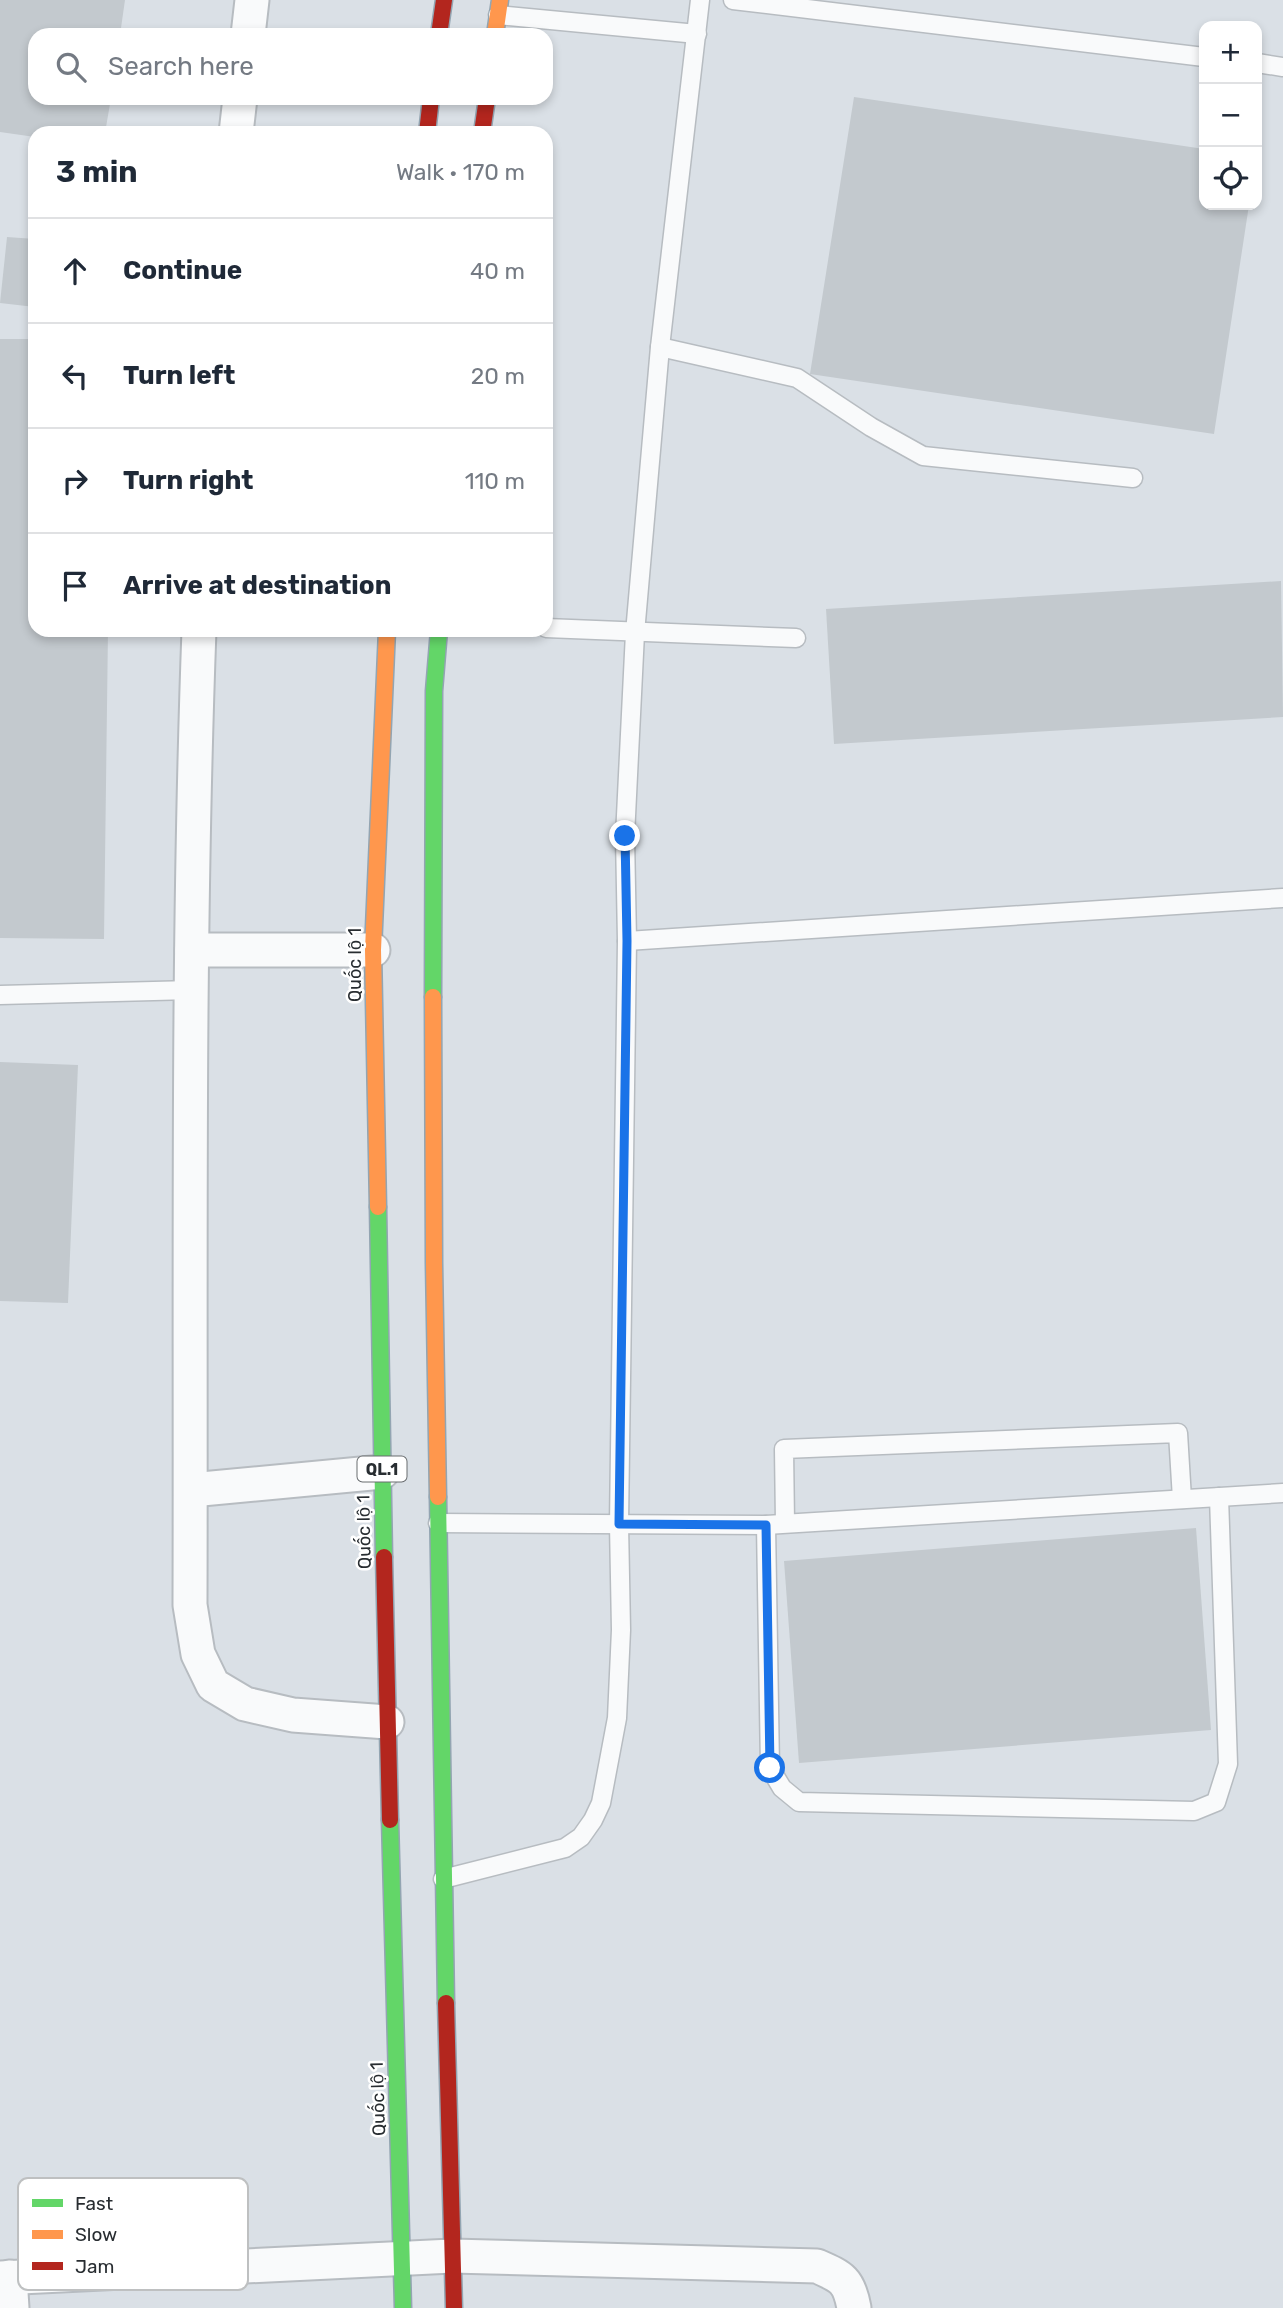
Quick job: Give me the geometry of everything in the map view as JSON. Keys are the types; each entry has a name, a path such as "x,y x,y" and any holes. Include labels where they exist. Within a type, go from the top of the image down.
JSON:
{"highway":[{"path":"440,28 444,0"},
{"path":"496,28 499,8"},
{"path":"428,126 430,105"},
{"path":"483,126 485,105"},
{"name":"Quốc lộ 1","path":"387,637 373,950 387,1722 402,2308"},
{"path":"438,637 434,691 432,845 438,1523 443,1880 454,2308"}],"street":[{"path":"249,28 252,0"},
{"path":"237,126 239,105"},
{"path":"199,637 193,792 191,990 190,1605 198,1654 213,1685 244,1704 293,1715 387,1722"},
{"path":"192,950 373,950"},
{"path":"191,1490 382,1472"},
{"path":"248,2270 452,2256 817,2266 833,2273 851,2289 854,2308"}],"lane":[{"path":"443,1880 565,1848 581,1837 601,1803 617,1718 621,1630 619,1524 627,941 625,836 635,633 660,347 700,0"},
{"path":"733,0 1199,56"},
{"path":"499,8 697,34"},
{"path":"1262,64 1283,67"},
{"path":"660,347 797,378 870,427 923,456 1133,478"},
{"path":"553,628 796,638"},
{"path":"627,941 1283,898"},
{"path":"0,995 191,990"},
{"path":"785,1523 783,1449 1178,1433 1182,1499"},
{"path":"438,1523 766,1525 1283,1493"},
{"path":"766,1525 770,1768 782,1788 799,1802 1194,1811 1216,1802 1228,1764 1219,1497"}],"building":[{"path":"0,0 125,0 121,28 28,28 28,105 110,105 106,126 28,126 28,136 0,132"},
{"path":"854,97 1199,148 1199,210 1248,210 1214,434 810,374"},
{"path":"7,237 28,238 28,306 0,303"},
{"path":"0,339 28,339 28,637 108,637 104,939 0,938"},
{"path":"1281,581 1283,717 834,744 826,609"},
{"path":"0,1062 78,1065 68,1303 0,1301"},
{"path":"1196,1528 1211,1730 799,1763 784,1561"}],"traffic: fast":[{"path":"433,997 434,691 438,637"},
{"path":"378,1207 384,1557"},
{"path":"438,1497 446,2003"},
{"path":"390,1820 403,2308"}],"traffic: slow":[{"path":"496,28 500,0"},
{"path":"378,1207 373,950 387,637"},
{"path":"433,997 438,1497"}],"traffic: jam":[{"path":"440,28 444,0"},
{"path":"428,126 430,105"},
{"path":"483,126 486,105"},
{"path":"384,1557 390,1820"},
{"path":"446,2003 454,2308"}],"route":[{"path":"625,836 627,941 619,1524 766,1525 770,1768"}]}
